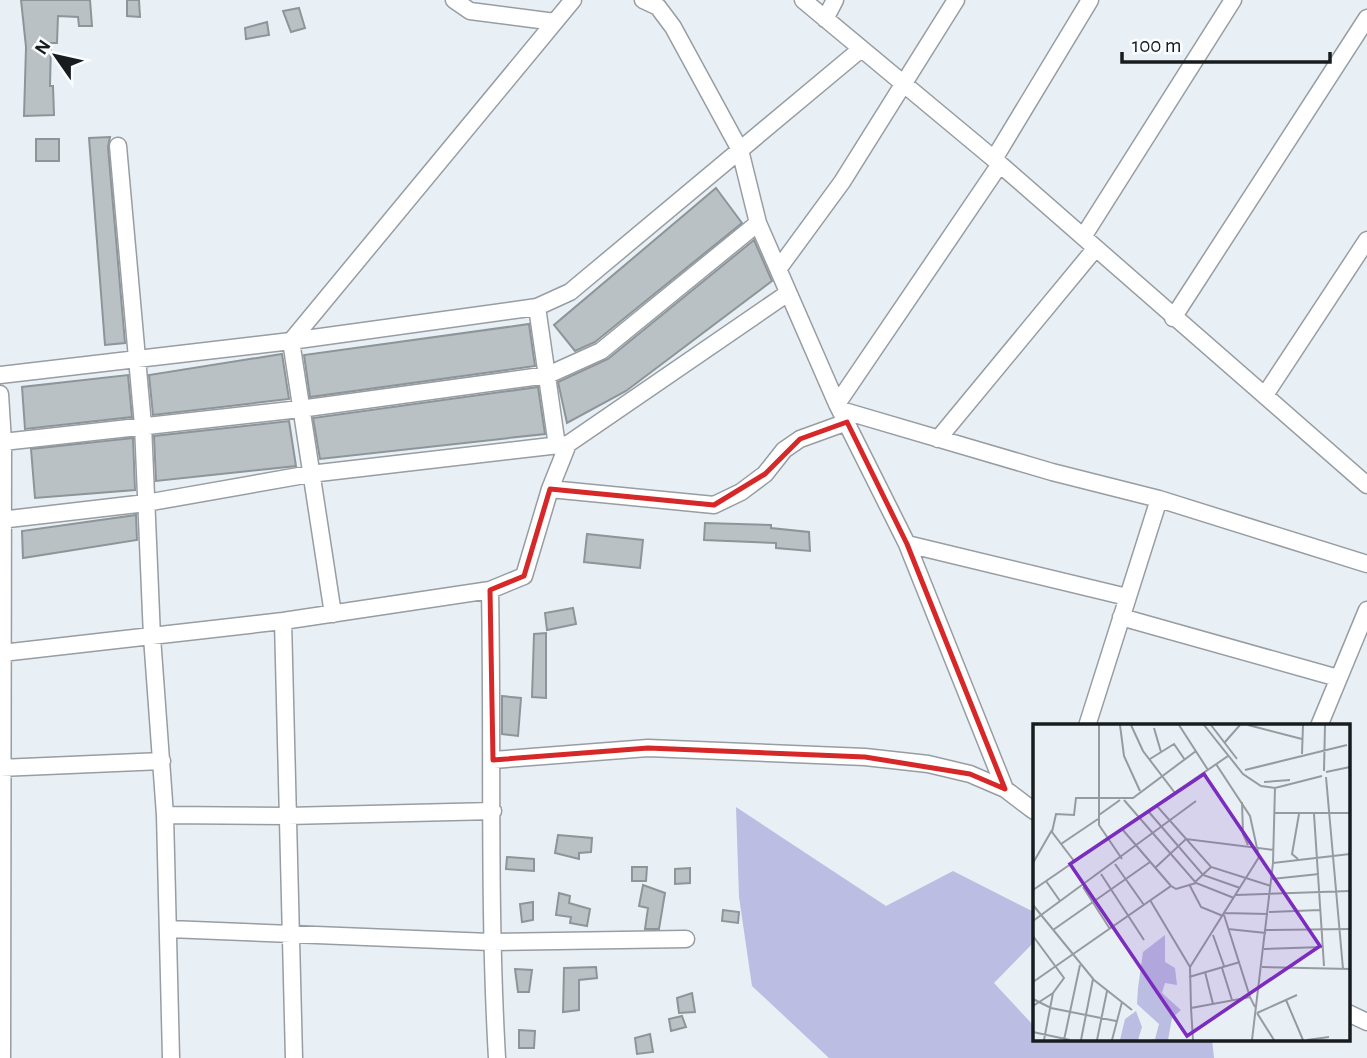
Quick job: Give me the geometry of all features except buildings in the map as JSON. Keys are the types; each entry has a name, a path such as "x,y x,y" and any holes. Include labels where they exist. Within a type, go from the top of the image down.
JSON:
{"street":[{"path":"454,0 470,10 555,22"},
{"path":"333,614 291,341 573,0"},
{"path":"643,0 658,7 673,27 740,150 758,223 842,412 907,544 1005,789"},
{"path":"803,0 997,162 1367,485"},
{"path":"825,19 835,0"},
{"path":"779,268 842,182 956,0"},
{"path":"550,489 714,505 741,492 765,474 784,450 842,412 997,162 1090,0"},
{"path":"1083,237 1233,0"},
{"path":"1173,318 1367,18"},
{"path":"0,375 291,341 537,307 570,292 861,49"},
{"path":"118,146 143,425 152,637 162,761 172,1058"},
{"path":"3,442 300,409 548,375 601,351 758,223"},
{"path":"1265,395 1367,240"},
{"path":"939,439 1095,249"},
{"path":"1,520 146,503 310,474 562,445 788,293"},
{"path":"2,653 333,614 490,590 524,576 562,445 537,307"},
{"path":"0,394 3,442 0,768 2,1058"},
{"path":"842,412 1159,499 1367,564"},
{"path":"1089,724 1159,499"},
{"path":"907,544 1127,597"},
{"path":"490,590 493,760 490,942 497,1058"},
{"path":"1320,724 1367,610"},
{"path":"1121,617 1338,678"},
{"path":"283,621 294,1058"},
{"path":"493,760 648,748 865,757 928,764 970,774 1005,789 1033,810"},
{"path":"0,768 162,761"},
{"path":"164,815 286,816 493,811"},
{"path":"169,929 490,942 686,939"},
{"path":"1350,1014 1367,1022"}],"highlighted area":[{"path":"847,422 907,544 1005,789 970,774 865,757 648,748 493,760 490,590 524,576 550,489 714,505 765,474 800,439"}],"shaded area":[{"path":"736,807 886,906 953,871 1033,911 1033,943 994,983 1033,1025 1033,1040 1212,1040 1214,1058 829,1058 752,986 739,897"}]}
